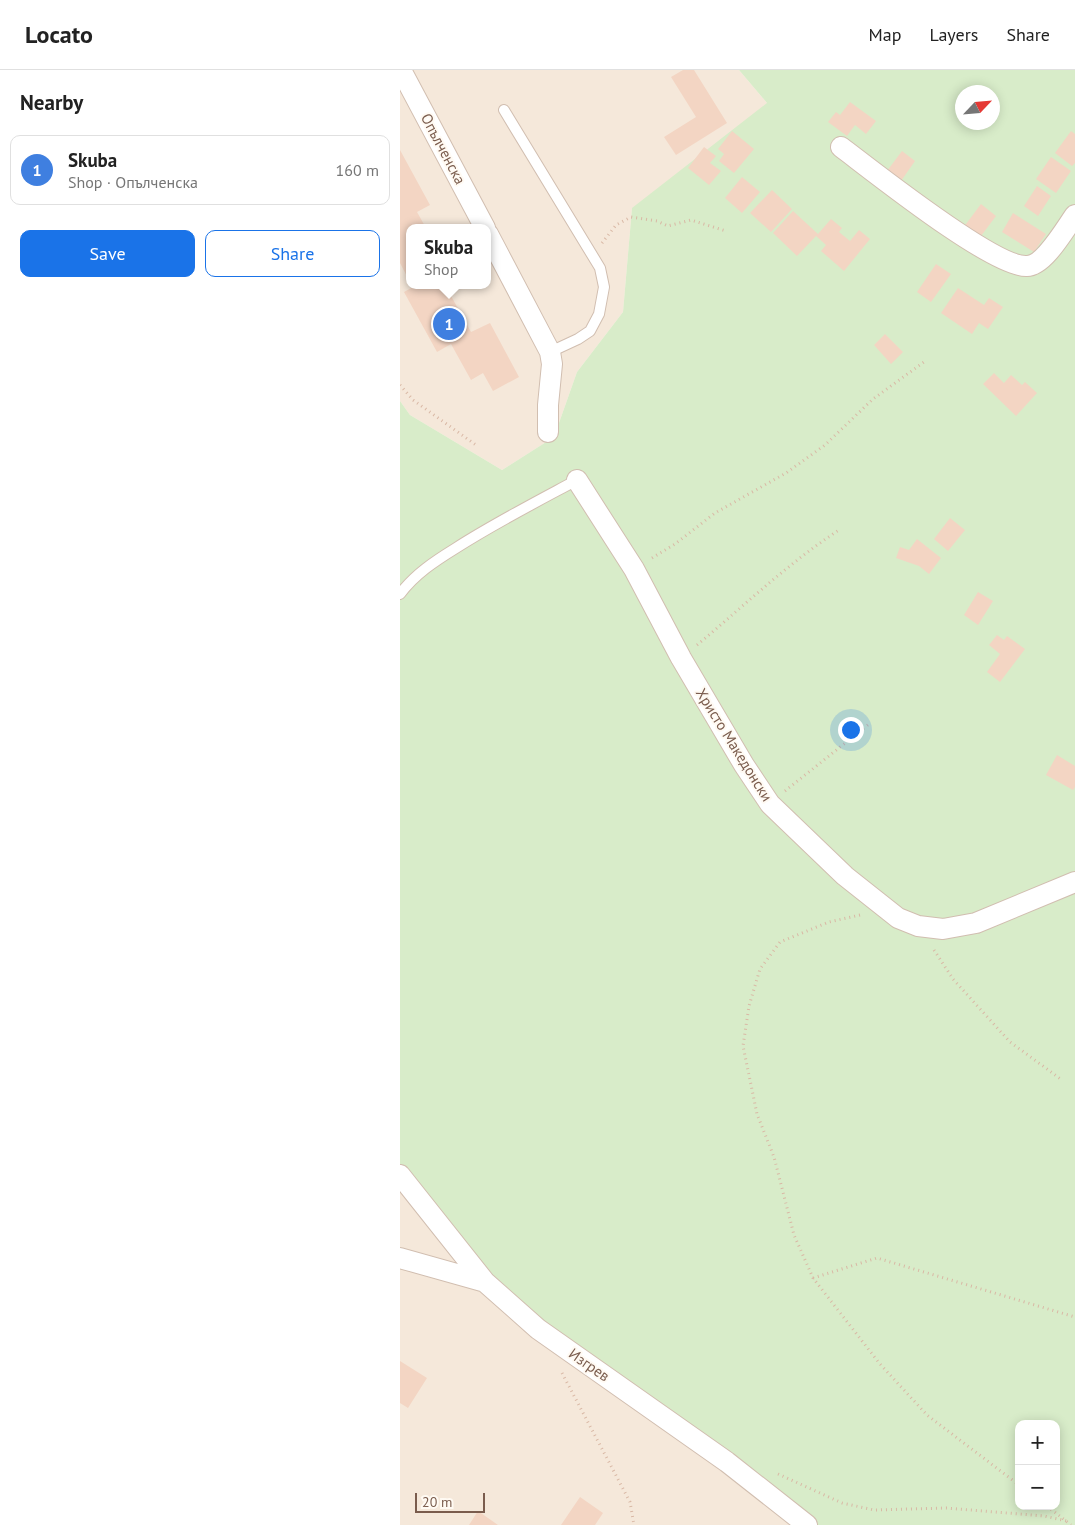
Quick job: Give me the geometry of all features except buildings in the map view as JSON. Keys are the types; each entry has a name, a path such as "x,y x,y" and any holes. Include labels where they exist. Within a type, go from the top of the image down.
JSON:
{"street":[{"name":"Опълченска","path":"401,70 482,224"},
{"path":"841,147 947,225 1006,262 1027,266 1042,260 1075,215"},
{"path":"491,240 550,352 552,364 548,405 548,432"},
{"name":"Христо Македонски","path":"577,480 634,569 681,658 744,765 770,804 844,876 898,918 918,926 943,929 976,923 1075,882"},
{"name":"Изгрев","path":"400,1175 485,1282 538,1328 727,1462 807,1525"},
{"path":"400,1258 485,1282"}],"lane":[{"path":"504,110 600,268 604,287 599,314 590,331 578,339 550,352"},
{"path":"400,594 407,584 430,565 491,526 577,480"}],"path":[{"path":"600,268 601,244 616,225 631,217 657,220 668,226 691,220 726,231"},
{"path":"634,569 675,544 715,513 786,473 825,445 873,399 924,362"},
{"path":"400,384 413,400 476,445"},
{"path":"681,658 771,580 813,547 839,530"},
{"path":"770,804 868,724"},
{"path":"885,909 829,922 780,942 760,969 749,1006 742,1046 757,1114 774,1157 794,1235 813,1278 880,1364 927,1415 1015,1481"},
{"path":"918,926 953,979 1010,1042 1062,1080"},
{"path":"813,1278 878,1258 1075,1317"},
{"path":"560,1370 630,1502 634,1525"},
{"path":"773,1473 782,1475 842,1503 874,1510 946,1508 1044,1516 1066,1521"},
{"path":"1053,1510 1071,1525"}],"shaded area":[{"path":"400,70 739,70 767,103 992,176 1075,70 1075,469 632,208 623,312 577,372 554,437 502,470 410,415 400,401"},
{"path":"400,1175 802,1525 400,1525"}],"green space":[{"path":"739,70 1075,70 1075,1525 802,1525 538,1329 400,1175 400,401 410,415 502,470 554,437 577,372 623,312 632,208 767,103"}],"place":[{"name":"Skuba","path":"449,324"}]}
